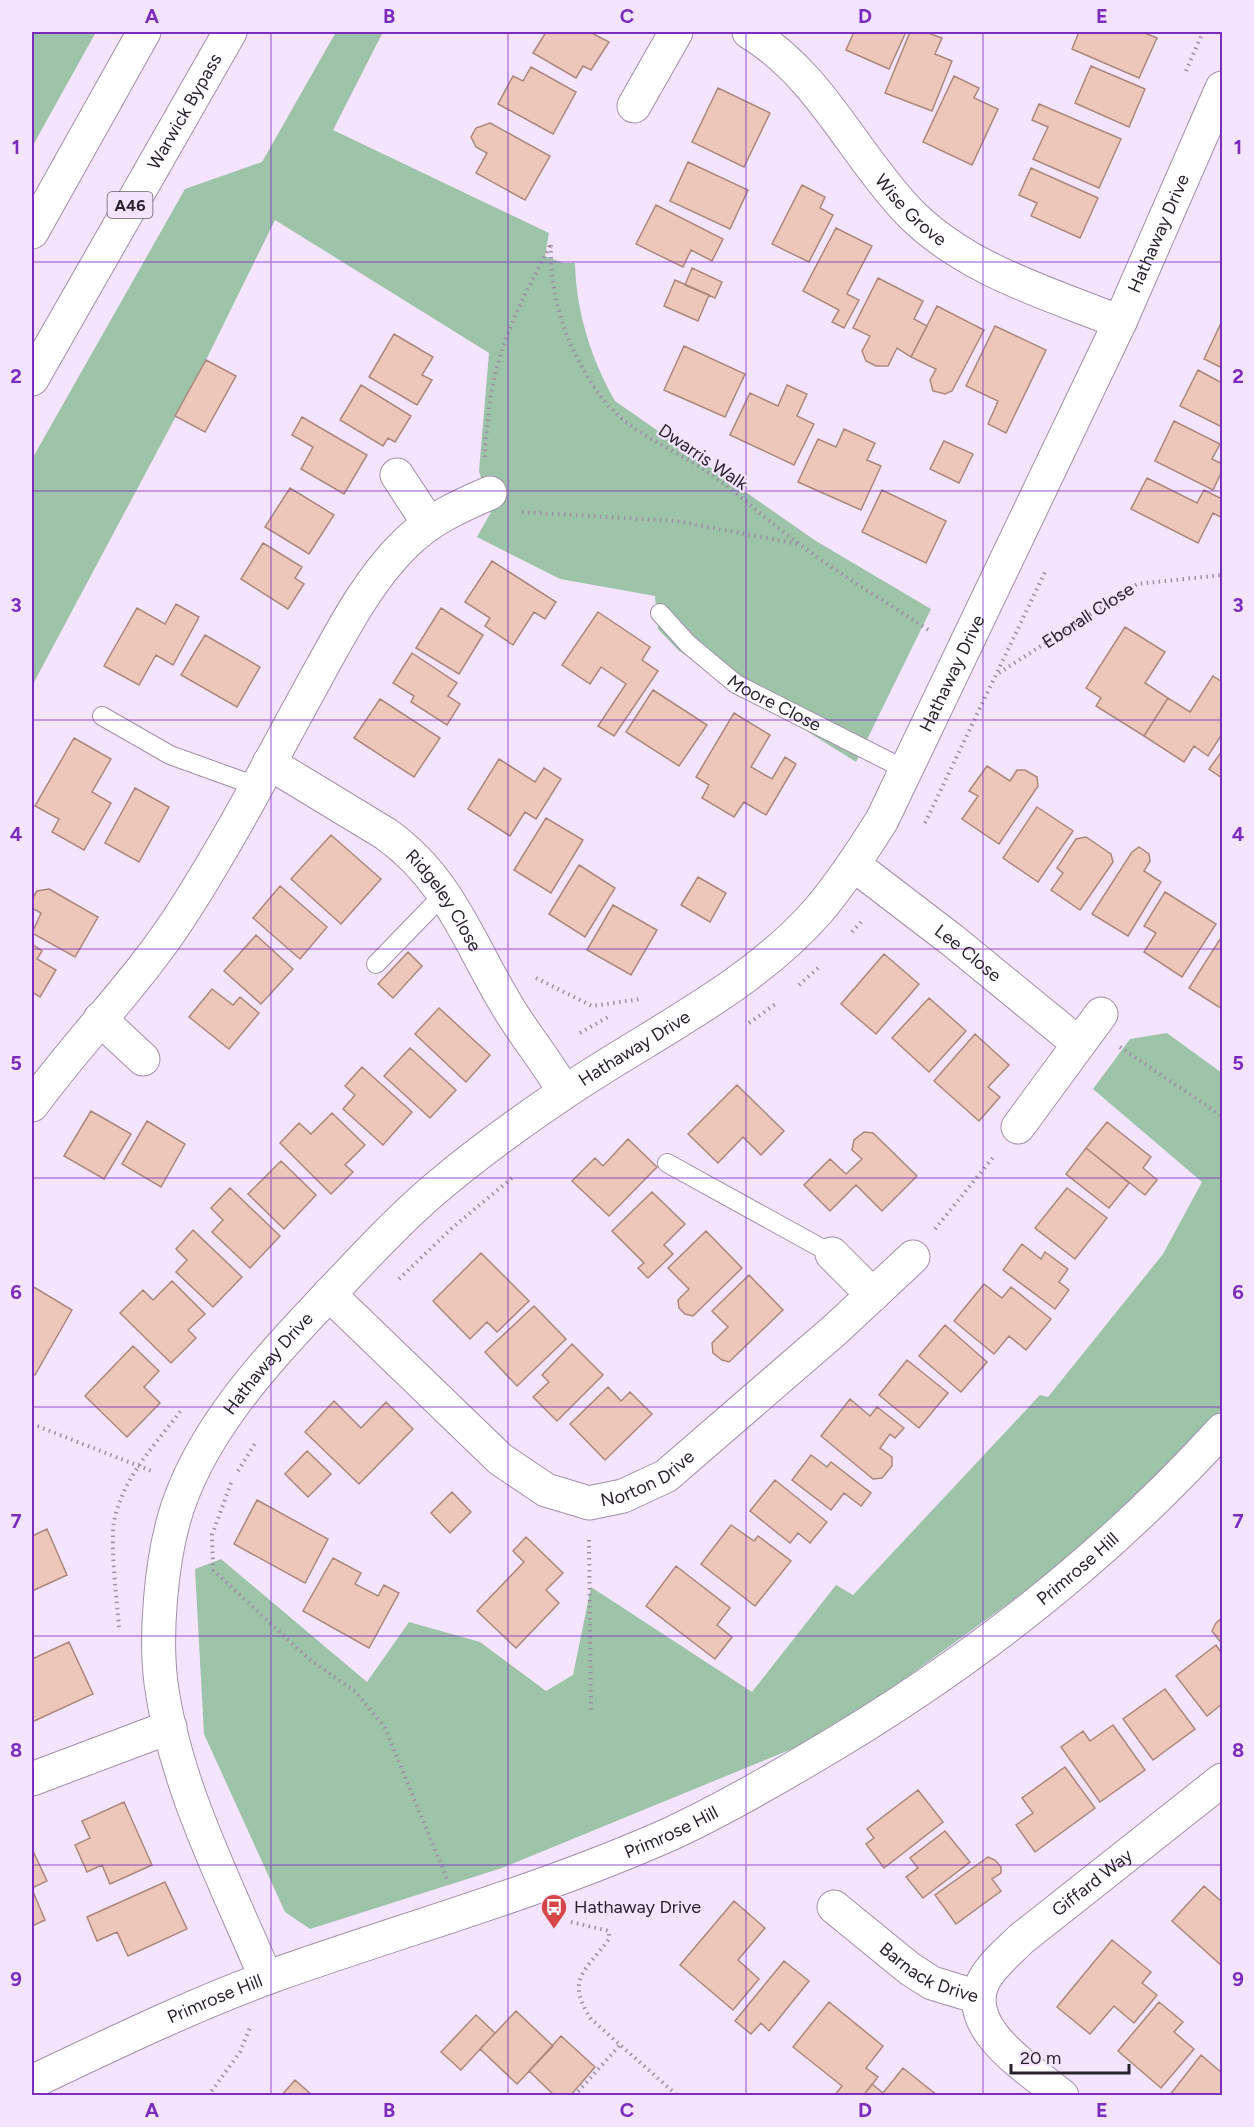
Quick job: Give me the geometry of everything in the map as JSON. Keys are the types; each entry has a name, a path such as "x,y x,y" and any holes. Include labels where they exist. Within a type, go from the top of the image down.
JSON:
{"main road":[{"path":"32,232 144,32"},
{"name":"Warwick Bypass","path":"32,379 230,32"},
{"path":"634,106 675,32"},
{"name":"Wise Grove","path":"749,32 768,43 808,80 909,211 951,246 972,260 1016,281 1120,322"},
{"name":"Hathaway Drive","path":"266,1978 213,1855 181,1767 161,1682 160,1605 174,1519 189,1482 215,1432 253,1378 329,1294 433,1190 477,1154 564,1092 717,995 773,954 816,913 854,865 882,820 1120,322 1218,110"},
{"path":"397,475 429,524"},
{"path":"32,1105 67,1056 142,970 186,908 349,620 404,545 429,524 458,507 490,494"},
{"name":"Ridgeley Close","path":"262,774 402,846 431,874 445,893 493,983 564,1092"},
{"name":"Lee Close","path":"854,865 944,933 1079,1044"},
{"path":"100,1019 143,1059"},
{"path":"1018,1127 1079,1044 1106,1028"},
{"path":"832,1254 873,1295"},
{"name":"Norton Drive","path":"329,1294 500,1459 546,1490 589,1503 623,1496 666,1476 873,1295 913,1257"},
{"name":"Primrose Hill","path":"32,2082 171,2018 266,1978 529,1890 669,1834 769,1783 890,1710 989,1641 1088,1560 1148,1506 1222,1430"},
{"path":"32,1779 170,1727"},
{"name":"Giffard Way","path":"978,1997 984,1980 995,1965 1022,1939 1222,1780"},
{"name":"Barnack Drive","path":"834,1907 910,1969 932,1983 978,1997 979,2010 997,2042 1062,2096"}],"lane":[{"name":"Moore Close","path":"660,613 688,644 735,684 906,770"},
{"path":"102,716 170,755 262,774"},
{"path":"376,964 445,893"},
{"path":"667,1163 832,1254"}],"path":[{"name":"Dwarris Walk","path":"490,494 485,453 489,403 500,350 521,300 552,242 550,270 554,298 575,353 601,397 623,421 709,473 798,544 930,631"},
{"path":"490,494 507,511 676,521 798,544"},
{"name":"Eborall Close","path":"998,674 1137,584 1222,575"},
{"path":"851,933 868,914"},
{"path":"795,988 820,966"},
{"path":"741,1028 778,1002"},
{"path":"1106,1028 1222,1116"},
{"path":"913,1257 1018,1127"},
{"path":"396,1282 452,1228 520,1172"},
{"path":"32,1424 138,1467 189,1482"},
{"path":"262,1433 232,1481 212,1535 213,1570 309,1659 356,1692 385,1728 461,1913"},
{"path":"589,1503 591,1710"},
{"path":"571,1922 609,1931 609,1939 588,1966 577,1990 591,2019 678,2096"},
{"path":"208,2096 240,2052 251,2025"},
{"path":"574,2096 620,2044"}],"green space":[{"path":"32,32 96,32 32,147"},
{"path":"336,32 383,32 333,130 549,233 545,256 563,263 575,263 578,299 586,334 606,385 615,401 816,541 931,609 856,762 679,651 658,629 655,596 560,579 477,537 491,512 479,471 489,353 275,220 206,360 32,686 32,459 185,189 262,162"},
{"path":"1167,1033 1222,1073 1222,1409 1215,1418 1122,1509 1034,1585 899,1683 809,1742 502,1868 310,1929 285,1912 204,1734 195,1569 221,1559 367,1682 409,1622 480,1642 546,1691 573,1675 591,1587 752,1692 836,1585 853,1595 1040,1395 1048,1397 1163,1254 1202,1182 1093,1089 1130,1039"}],"building":[{"path":"546,32 590,32 609,42 591,70 583,66 576,78 533,53"},
{"path":"854,32 906,32 889,69 846,50"},
{"path":"910,32 925,32 942,38 935,54 952,61 932,111 885,93"},
{"path":"1079,32 1142,32 1157,38 1139,78 1072,49"},
{"path":"1091,66 1145,89 1129,127 1075,103"},
{"path":"531,67 576,92 553,134 498,104 513,76 523,81"},
{"path":"954,76 979,88 974,98 998,109 972,165 923,142"},
{"path":"718,88 770,113 744,167 692,142"},
{"path":"1039,104 1121,139 1099,188 1033,159 1048,127 1032,120"},
{"path":"490,123 550,156 525,200 476,173 487,153 476,147 471,137 476,128"},
{"path":"688,162 748,190 730,229 670,201"},
{"path":"1031,168 1098,198 1080,238 1031,216 1037,203 1019,195"},
{"path":"802,185 825,197 820,208 833,215 809,262 772,244"},
{"path":"656,205 723,239 712,261 691,250 683,267 636,244"},
{"path":"836,228 872,246 847,294 859,300 844,328 832,322 839,310 803,291"},
{"path":"692,268 722,282 715,298 685,285"},
{"path":"878,278 923,301 914,319 927,326 911,357 897,348 888,366 876,366 866,361 862,351 870,336 853,328"},
{"path":"675,280 709,295 698,321 664,306"},
{"path":"937,306 984,330 952,391 945,394 933,391 930,380 936,369 911,357"},
{"path":"1222,321 1222,368 1204,359"},
{"path":"995,326 1046,350 1006,433 988,424 998,401 966,386"},
{"path":"394,334 433,357 422,375 432,380 417,405 369,377"},
{"path":"684,346 745,374 725,417 664,390"},
{"path":"206,360 236,376 205,432 175,416"},
{"path":"1198,370 1222,383 1222,427 1180,406"},
{"path":"361,385 411,416 395,442 388,438 383,446 340,420"},
{"path":"787,385 807,394 797,416 814,424 794,465 730,435 750,393 778,406"},
{"path":"302,417 367,455 344,494 301,469 313,447 292,435"},
{"path":"1174,421 1220,444 1212,459 1222,464 1222,471 1213,490 1155,461"},
{"path":"844,429 875,443 867,460 881,466 861,510 798,482 818,439 836,447"},
{"path":"944,441 973,454 959,483 930,469"},
{"path":"1147,478 1197,503 1204,490 1222,499 1222,518 1213,513 1198,543 1131,509"},
{"path":"290,488 334,515 309,554 265,527"},
{"path":"882,490 946,521 926,563 862,532"},
{"path":"263,543 302,567 295,578 304,584 288,609 241,579"},
{"path":"492,561 556,602 545,619 534,612 513,645 485,626 490,618 465,602"},
{"path":"176,604 199,617 173,665 156,655 139,685 104,666 137,608 165,624"},
{"path":"441,608 483,635 459,674 416,648"},
{"path":"598,612 650,647 642,660 658,671 614,736 598,726 626,684 601,667 590,684 562,665"},
{"path":"1125,627 1165,652 1145,683 1168,698 1144,736 1096,706 1101,698 1086,688"},
{"path":"205,635 260,667 237,707 181,675"},
{"path":"412,653 457,683 448,696 460,704 447,725 411,702 414,696 393,683"},
{"path":"1213,676 1222,682 1222,734 1208,756 1194,746 1184,762 1144,736 1168,698 1190,712"},
{"path":"653,690 707,725 679,766 626,732"},
{"path":"380,699 440,738 414,777 354,738"},
{"path":"734,713 770,735 751,767 772,779 785,757 796,764 766,815 744,802 734,817 702,798 709,785 696,777"},
{"path":"74,738 111,759 92,792 111,803 84,850 52,832 59,819 35,806"},
{"path":"1222,751 1222,778 1209,769"},
{"path":"499,759 535,782 544,768 561,779 536,819 525,812 510,836 468,809"},
{"path":"987,766 1010,781 1017,770 1025,770 1037,777 1038,786 999,844 962,819 978,796 969,791"},
{"path":"135,788 169,807 139,862 105,843"},
{"path":"1037,807 1073,831 1038,882 1003,858"},
{"path":"546,818 583,840 551,893 514,870"},
{"path":"331,835 381,879 341,924 291,879"},
{"path":"1086,837 1111,854 1113,862 1080,910 1051,890 1063,873 1057,868 1076,839"},
{"path":"1139,847 1149,854 1150,861 1144,871 1161,882 1128,936 1092,914 1132,852"},
{"path":"579,865 615,888 585,937 549,914"},
{"path":"698,877 726,893 710,922 681,905"},
{"path":"280,886 327,927 300,959 253,918"},
{"path":"49,889 98,917 75,957 32,933 41,913 32,908 32,899 37,891"},
{"path":"1165,892 1216,924 1182,977 1144,952 1156,933 1144,926"},
{"path":"613,905 657,930 631,975 587,950"},
{"path":"256,935 293,969 261,1004 224,971"},
{"path":"1222,936 1222,1009 1189,988"},
{"path":"32,944 42,951 37,959 56,970 40,997 32,992"},
{"path":"408,952 422,966 393,998 378,984"},
{"path":"884,954 919,984 876,1034 841,1004"},
{"path":"212,989 233,1005 240,997 259,1013 229,1049 189,1017"},
{"path":"929,998 966,1031 929,1072 892,1038"},
{"path":"439,1008 490,1055 466,1082 415,1034"},
{"path":"975,1034 1009,1065 988,1087 1000,1097 979,1121 934,1081"},
{"path":"410,1048 456,1090 430,1118 384,1076"},
{"path":"362,1067 412,1112 383,1145 343,1109 355,1095 345,1086"},
{"path":"737,1085 784,1131 761,1155 743,1137 718,1163 688,1134"},
{"path":"91,1111 131,1134 104,1179 64,1156"},
{"path":"332,1113 365,1145 345,1165 353,1172 331,1194 280,1143 299,1123 311,1134"},
{"path":"147,1121 185,1144 161,1187 122,1164"},
{"path":"1107,1122 1151,1157 1143,1168 1157,1180 1145,1195 1086,1148"},
{"path":"864,1132 873,1133 917,1176 882,1211 856,1185 830,1211 804,1185 830,1159 846,1174 862,1159 852,1150 854,1140"},
{"path":"628,1139 657,1167 609,1216 572,1181 595,1158 603,1166"},
{"path":"1086,1148 1129,1183 1109,1208 1066,1174"},
{"path":"281,1161 316,1195 284,1229 248,1194"},
{"path":"230,1188 280,1236 250,1268 212,1232 223,1220 211,1208"},
{"path":"1067,1188 1107,1218 1075,1259 1035,1228"},
{"path":"652,1192 685,1224 664,1245 673,1254 648,1278 638,1268 644,1263 612,1231"},
{"path":"193,1230 242,1277 213,1307 176,1272 187,1260 176,1249"},
{"path":"706,1231 742,1268 693,1316 685,1314 679,1308 678,1300 689,1289 668,1268"},
{"path":"1022,1244 1041,1259 1045,1252 1068,1269 1059,1282 1069,1290 1055,1309 1003,1270"},
{"path":"481,1253 529,1301 497,1332 487,1322 470,1339 433,1301"},
{"path":"749,1275 783,1310 729,1362 713,1353 712,1343 728,1327 712,1311"},
{"path":"172,1281 205,1314 188,1330 196,1338 171,1363 120,1313 143,1290 153,1300"},
{"path":"984,1284 1002,1298 1011,1287 1051,1319 1026,1350 1009,1336 994,1354 954,1321"},
{"path":"32,1286 72,1310 35,1375 32,1373"},
{"path":"534,1306 566,1339 517,1386 485,1352"},
{"path":"945,1325 987,1362 961,1392 919,1356"},
{"path":"572,1344 603,1375 557,1421 533,1397 549,1382 542,1375"},
{"path":"133,1346 159,1371 144,1387 160,1403 127,1437 85,1396"},
{"path":"907,1360 948,1393 919,1428 879,1395"},
{"path":"608,1387 621,1401 630,1392 652,1414 605,1460 570,1424"},
{"path":"850,1399 870,1416 877,1407 904,1428 895,1438 890,1434 880,1448 892,1457 892,1466 882,1478 873,1479 821,1436"},
{"path":"334,1401 361,1428 386,1402 413,1429 359,1484 305,1432"},
{"path":"307,1451 331,1474 308,1497 285,1474"},
{"path":"811,1455 827,1467 831,1462 871,1493 861,1506 844,1493 831,1510 792,1480"},
{"path":"775,1480 827,1522 810,1543 798,1533 790,1543 750,1511"},
{"path":"452,1492 471,1512 450,1533 431,1513"},
{"path":"257,1500 328,1539 305,1583 234,1544"},
{"path":"731,1525 754,1541 758,1536 791,1561 755,1606 701,1564"},
{"path":"47,1529 67,1575 32,1591 32,1536"},
{"path":"526,1537 563,1573 546,1590 559,1603 516,1648 477,1611 524,1562 513,1551"},
{"path":"333,1558 361,1573 355,1584 378,1596 384,1585 399,1593 369,1648 303,1611"},
{"path":"676,1566 730,1608 717,1625 732,1637 715,1659 646,1606"},
{"path":"1222,1618 1222,1644 1212,1631"},
{"path":"69,1642 93,1694 32,1722 32,1659"},
{"path":"1216,1645 1222,1654 1222,1704 1207,1716 1176,1676"},
{"path":"1165,1689 1195,1729 1153,1760 1123,1719"},
{"path":"1113,1725 1145,1770 1100,1802 1061,1747 1083,1731 1090,1741"},
{"path":"1065,1767 1095,1808 1035,1852 1016,1825 1033,1813 1022,1798"},
{"path":"918,1790 943,1822 884,1868 866,1844 874,1838 867,1829"},
{"path":"124,1802 152,1865 110,1884 102,1865 87,1872 75,1845 90,1838 82,1821"},
{"path":"945,1831 970,1862 923,1898 906,1877 918,1868 910,1858"},
{"path":"32,1849 47,1881 32,1888"},
{"path":"988,1857 995,1860 1001,1867 1001,1873 992,1879 1001,1891 956,1924 935,1895"},
{"path":"165,1882 187,1929 128,1956 117,1932 97,1941 87,1917"},
{"path":"1204,1886 1222,1902 1222,1966 1172,1921"},
{"path":"32,1889 45,1920 32,1926"},
{"path":"734,1901 765,1928 738,1960 759,1979 733,2010 680,1965"},
{"path":"1112,1940 1151,1972 1142,1983 1157,1995 1134,2023 1114,2006 1090,2034 1057,2007"},
{"path":"784,1961 809,1981 769,2031 761,2023 751,2034 735,2021"},
{"path":"829,2002 883,2046 866,2068 878,2077 863,2096 834,2096 842,2086 793,2047"},
{"path":"1159,2002 1183,2022 1174,2032 1194,2049 1161,2088 1118,2051"},
{"path":"516,2011 553,2046 517,2084 480,2049"},
{"path":"476,2015 495,2033 461,2070 441,2052"},
{"path":"561,2036 595,2067 570,2096 555,2096 529,2071"},
{"path":"1201,2055 1222,2073 1222,2096 1169,2096"},
{"path":"903,2068 938,2096 863,2096 872,2084 883,2093"},
{"path":"295,2080 313,2096 281,2096"}],"place":[{"name":"Hathaway Drive","path":"554,1930"}]}
